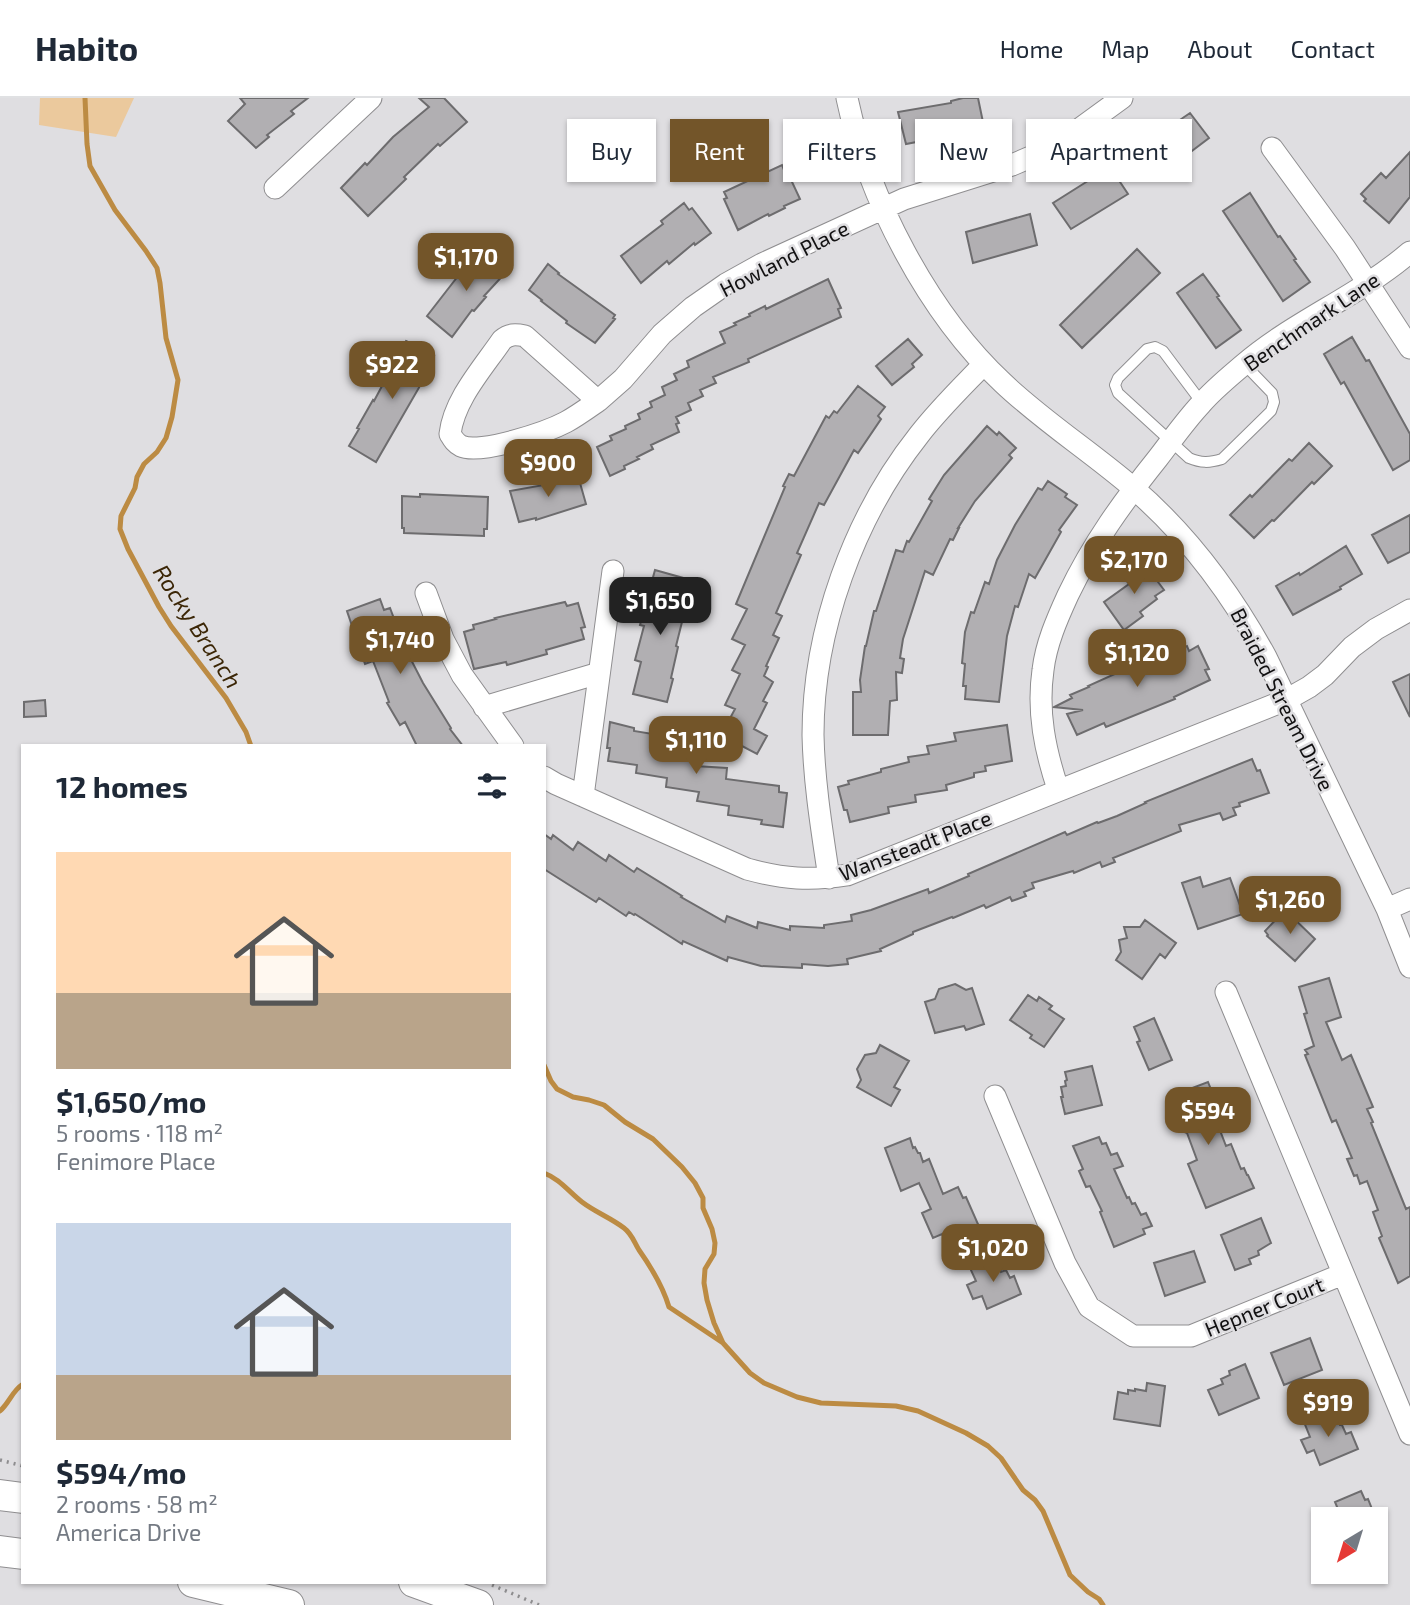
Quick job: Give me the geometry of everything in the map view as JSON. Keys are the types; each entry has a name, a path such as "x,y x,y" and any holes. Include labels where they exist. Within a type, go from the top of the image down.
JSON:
{"main road":[{"path":"0,1494 21,1498"},
{"path":"0,1551 21,1554"},
{"path":"201,1584 289,1605"},
{"path":"420,1584 478,1605"}],"street":[{"path":"275,188 371,98"},
{"name":"Braided Stream Drive","path":"847,98 867,170 884,209 902,246 936,303 959,334 984,364 1036,413 1134,488 1189,542 1247,622 1387,908 1410,967"},
{"name":"Howland Place","path":"598,401 525,336 507,336 458,405 451,422 450,434 455,442 469,448 504,444 537,435 567,422 598,401 623,379 662,334 693,307 726,284 762,264 904,200 1012,165 1040,153 1067,138 1122,98"},
{"path":"1272,148 1345,248 1410,348"},
{"name":"Benchmark Lane","path":"1058,789 1042,732 1043,669 1048,645 1062,608 1083,564 1108,523 1202,403 1244,364 1285,333 1368,283 1410,253"},
{"path":"829,878 815,780 813,734 816,688 833,602 864,525 890,476 944,405 984,364"},
{"path":"583,796 613,571"},
{"path":"426,593 443,639 462,674 512,744"},
{"name":"Wansteadt Place","path":"546,778 747,869 802,879 847,875 1286,700 1325,675 1352,647 1376,629 1410,610"},
{"path":"484,707 599,673"},
{"path":"1387,908 1410,899"},
{"path":"1226,992 1409,1427"},
{"name":"Hepner Court","path":"995,1096 1065,1264 1089,1307 1133,1336 1191,1336 1343,1274"}],"lane":[{"path":"1202,403 1163,351 1154,347 1147,349 1118,377 1115,385 1118,393 1189,457 1199,462 1211,463 1222,459 1271,411 1274,402 1272,393 1244,364"}],"path":[{"path":"0,1460 21,1465"},
{"path":"489,1584 539,1605"}],"shaded area":[{"path":"40,98 134,98 116,137 39,125"}],"building":[{"path":"240,98 308,98 291,111 294,114 267,135 269,137 256,148 228,121 245,104"},
{"path":"419,98 444,98 467,122 440,146 438,144 368,216 341,188 393,137 429,107"},
{"path":"978,98 982,119 915,119 915,142 906,144 898,112"},
{"path":"1190,113 1209,138 1192,151 1192,119 1181,119"},
{"path":"1410,152 1410,197 1389,223 1364,201 1366,199 1361,194 1381,173 1386,178"},
{"path":"782,165 783,182 792,182 800,199 738,230 724,199 727,198 724,192 745,182 769,182 769,171"},
{"path":"1086,182 1120,182 1128,194 1071,229 1053,203"},
{"path":"1250,193 1310,282 1283,301 1223,211"},
{"path":"684,203 689,210 692,208 711,233 669,264 667,261 641,283 621,256 663,224 661,221"},
{"path":"1030,214 1037,245 973,263 966,232"},
{"path":"1137,249 1160,273 1082,348 1060,325"},
{"path":"482,250 507,271 452,337 427,316 469,262"},
{"path":"548,264 615,315 615,319 595,343 566,323 567,321 529,290"},
{"path":"1203,274 1241,330 1216,348 1177,293"},
{"path":"828,279 841,308 838,309 841,317 713,377 716,383 700,390 703,396 688,403 691,410 676,417 679,432 651,445 653,449 610,476 597,447 612,440 610,436 626,429 625,426 640,419 638,414 652,407 650,402 665,395 662,387 677,380 674,374 689,367 687,361 725,343 720,332 736,325 734,323 750,316 749,314 765,306 766,309"},
{"path":"1352,337 1366,361 1369,360 1410,434 1410,460 1393,470 1344,382 1341,384 1324,354"},
{"path":"908,339 922,355 912,364 914,367 892,385 876,366"},
{"path":"406,341 434,356 426,371 428,372 376,462 349,446"},
{"path":"858,386 885,407 878,416 881,419 858,453 854,450 824,505 819,503 797,553 801,555 776,613 782,616 773,635 779,638 764,676 773,682 763,701 767,703 754,729 767,736 757,754 721,735 735,709 725,705 740,674 732,670 745,645 732,639 747,609 736,604 789,474 794,476 826,416 829,418 834,411 837,413"},
{"path":"987,426 997,435 999,432 1016,448 1009,455 1012,458 975,501 953,540 950,539 933,575 925,571 903,639 900,658 904,659 902,673 896,672 897,700 890,701 888,735 853,735 853,692 861,692 865,646 874,611 896,550 903,552 944,475"},
{"path":"1309,443 1332,466 1254,538 1230,515"},
{"path":"578,476 586,504 536,520 519,522 510,491"},
{"path":"1048,481 1077,505 1059,530 1061,532 1035,578 1029,574 1018,607 1015,606 1007,636 999,702 965,699 965,664 962,663 965,632 971,612 974,613 985,582 989,584 997,560 1015,525 1038,488 1042,490"},
{"path":"420,494 488,497 487,529 484,529 484,536 404,533 402,496 420,497"},
{"path":"1410,515 1410,552 1388,563 1372,535"},
{"path":"1346,546 1362,574 1340,587 1341,589 1293,615 1276,586 1299,573 1300,575"},
{"path":"1139,562 1147,572 1149,570 1164,590 1140,612 1143,616 1124,630 1104,602 1129,584 1122,575"},
{"path":"655,570 687,579 678,610 678,621 682,622 667,702 633,694 641,662 635,660 644,626 640,625"},
{"path":"380,599 384,610 390,608 405,648 423,683 461,744 416,744 405,722 400,725 387,703 389,702 373,661 365,664 347,611"},
{"path":"565,602 567,606 578,603 585,627 581,628 584,639 546,650 547,654 507,665 506,662 474,669 464,632 474,629 473,625"},
{"path":"1187,646 1189,651 1198,646 1209,669 1205,670 1210,680 1174,697 1175,699 1106,727 1104,723 1077,735 1067,714 1083,710 1054,707 1088,686 1159,654 1161,658"},
{"path":"1410,674 1410,717 1393,682"},
{"path":"45,700 46,716 24,717 24,702"},
{"path":"610,722 634,728 634,731 653,734 653,738 665,740 664,746 685,748 684,752 696,753 695,766 727,768 726,779 779,786 779,792 787,793 783,827 761,824 762,820 728,815 729,806 697,801 699,792 666,787 667,778 636,773 637,765 608,761"},
{"path":"1007,725 1012,761 985,766 986,771 974,773 974,777 946,785 947,790 915,795 916,802 888,807 889,813 850,822 838,787 849,784 848,781 881,772 881,769 909,762 908,757 929,754 927,746 956,741 954,733"},
{"path":"1252,759 1257,771 1260,770 1269,793 1239,803 1240,806 1233,808 1236,815 1223,820 1220,813 1179,825 1181,831 1113,858 1115,862 1102,867 1100,862 1074,873 1073,871 1032,883 1034,888 1024,892 1026,896 1012,901 1010,897 986,908 984,905 952,917 913,932 880,949 881,951 847,959 848,964 802,964 802,968 761,966 728,957 727,961 683,941 682,944 635,914 629,912 626,916 599,898 596,902 546,870 546,835 551,839 553,835 573,850 578,842 606,861 609,855 634,872 637,868 725,922 727,916 757,928 758,922 790,930 790,926 824,928 824,925 852,921 851,915 928,889 929,893 1065,832 1067,835"},
{"path":"1200,877 1203,887 1230,878 1243,914 1198,929 1182,883"},
{"path":"1285,910 1315,939 1295,961 1267,936 1265,931"},
{"path":"1145,920 1176,943 1165,958 1160,954 1142,979 1116,960 1121,952 1119,940 1127,938 1124,927 1140,927"},
{"path":"1329,978 1341,1017 1326,1022 1342,1060 1351,1055 1373,1107 1367,1109 1373,1122 1371,1123 1406,1209 1410,1207 1410,1276 1398,1283 1379,1238 1382,1236 1373,1212 1378,1210 1367,1181 1360,1184 1357,1175 1354,1176 1347,1159 1352,1158 1336,1120 1332,1122 1305,1055 1308,1054 1305,1050 1314,1046 1299,987"},
{"path":"955,984 966,990 972,988 984,1024 966,1030 964,1026 935,1033 925,1002 935,999 939,989"},
{"path":"1028,995 1037,1001 1039,997 1052,1006 1049,1009 1064,1019 1044,1047 1010,1020"},
{"path":"1154,1018 1172,1060 1149,1070 1137,1042 1140,1041 1134,1027"},
{"path":"880,1045 909,1061 894,1087 900,1090 891,1106 857,1087 861,1080 857,1069 865,1055 876,1053"},
{"path":"1092,1066 1102,1105 1065,1114 1061,1087 1066,1086 1065,1072"},
{"path":"1208,1082 1214,1097 1208,1099 1226,1146 1231,1144 1241,1169 1244,1168 1254,1188 1206,1208 1188,1164 1197,1160 1187,1133 1175,1128 1169,1113 1174,1103 1171,1096"},
{"path":"1099,1137 1102,1144 1106,1143 1111,1155 1117,1153 1123,1166 1114,1169 1127,1198 1129,1197 1132,1204 1135,1203 1141,1215 1146,1213 1152,1226 1143,1229 1145,1234 1114,1247 1100,1212 1102,1211 1079,1171 1083,1169 1073,1146"},
{"path":"910,1138 913,1148 920,1153 923,1162 929,1159 943,1194 958,1187 963,1198 966,1197 981,1231 947,1246 942,1234 933,1238 922,1213 931,1209 919,1183 901,1191 885,1148"},
{"path":"1261,1218 1271,1243 1258,1251 1259,1255 1249,1259 1251,1264 1235,1270 1221,1235"},
{"path":"1194,1251 1205,1282 1165,1296 1154,1263"},
{"path":"995,1257 1001,1272 1006,1270 1010,1278 1014,1276 1021,1294 987,1309 982,1296 973,1299 967,1285 976,1281 970,1268"},
{"path":"1310,1338 1322,1370 1284,1385 1271,1353"},
{"path":"1245,1364 1259,1398 1219,1415 1208,1390 1223,1384 1221,1379 1230,1375 1229,1371"},
{"path":"1147,1383 1165,1386 1160,1426 1114,1419 1118,1392 1128,1394 1128,1390 1135,1389 1146,1391"},
{"path":"1331,1411 1346,1434 1351,1432 1358,1449 1320,1465 1314,1450 1307,1453 1301,1440 1310,1437 1304,1422"},
{"path":"1361,1491 1371,1507 1337,1507 1335,1502"}],"waterway":[{"name":"Rocky Branch","path":"85,98 90,166 115,210 157,268 166,338 178,380 166,438 157,452 144,464 137,477 135,488 121,516 120,529 159,607 226,698 250,744"},
{"name":"Rocky Branch","path":"546,1070 557,1089 573,1097 604,1105 653,1139 695,1183 703,1198 703,1208 715,1243 714,1254 705,1269 707,1300 723,1343 750,1373 764,1383 797,1397 821,1403 896,1406 918,1411 988,1446 1001,1458 1023,1490 1043,1511 1070,1575 1103,1605"},
{"path":"546,1174 560,1182 587,1206 627,1230 656,1277 669,1307 723,1343"},
{"path":"0,1411 21,1386"}]}
